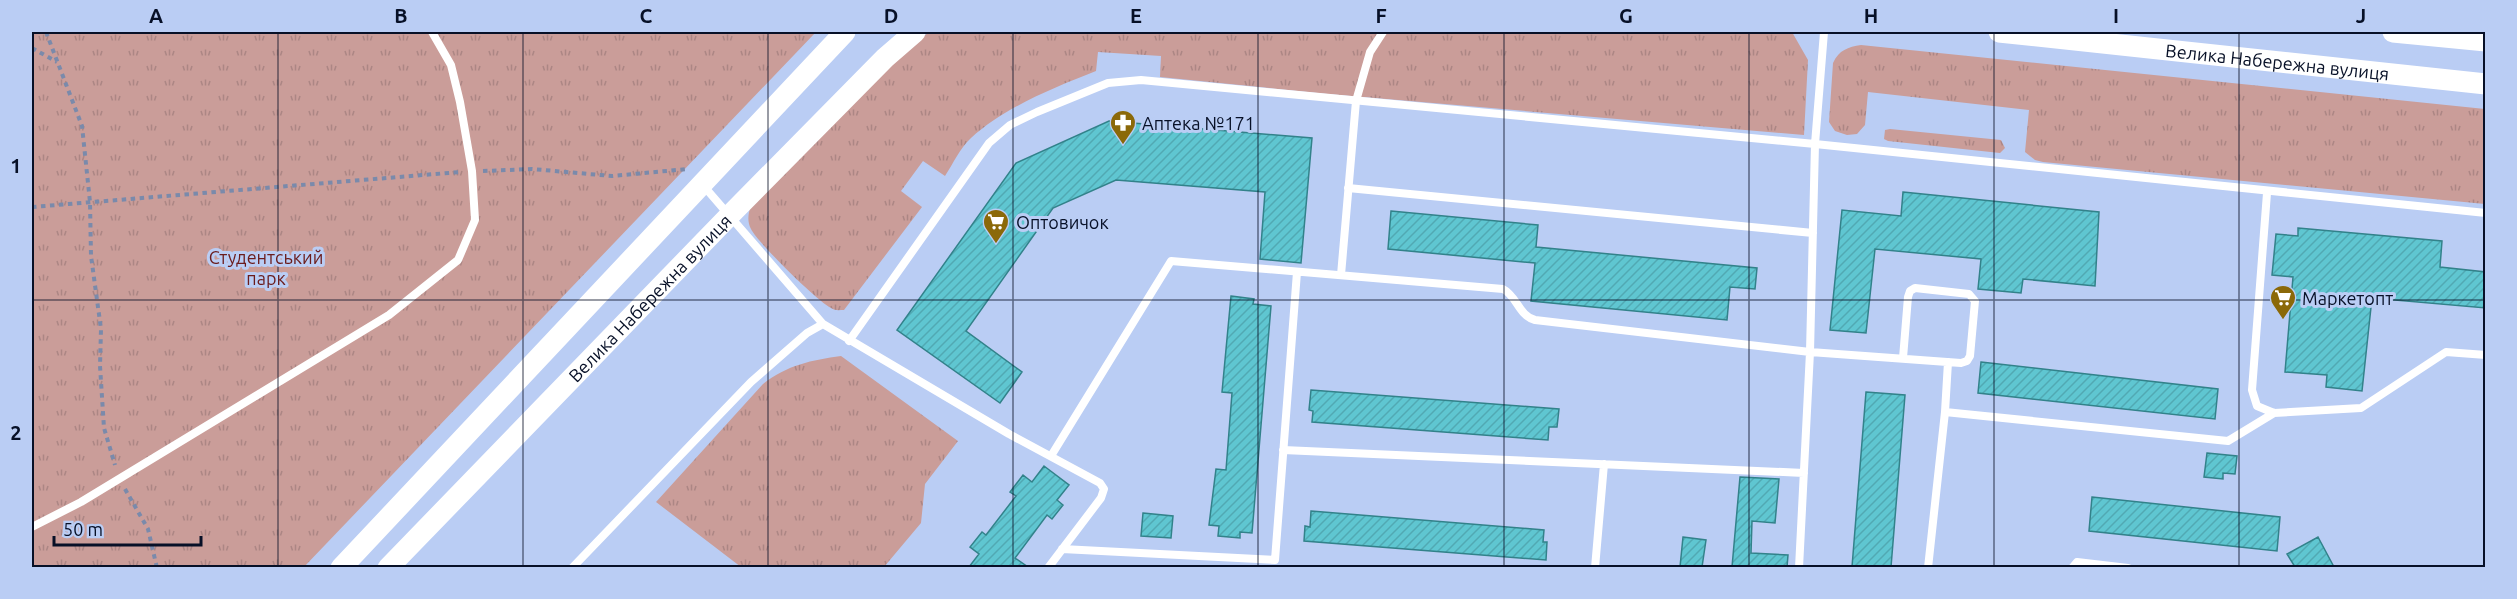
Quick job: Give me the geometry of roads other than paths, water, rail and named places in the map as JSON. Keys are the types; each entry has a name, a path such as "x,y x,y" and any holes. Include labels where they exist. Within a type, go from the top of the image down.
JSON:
{"street":[{"path":"341,567 845,32"},
{"name":"Велика Набережна вулиця","path":"388,567 729,216 885,58 915,32"},
{"name":"Велика Набережна вулиця","path":"1999,32 2486,84"},
{"path":"2393,32 2486,41"}],"lane":[{"path":"32,526 81,502 120,479 389,315 458,260 475,220 472,171 451,65 432,32"},
{"path":"1341,275 1356,101 1370,52 1383,32"},
{"path":"1799,567 1810,352 1815,144 1824,32"},
{"path":"849,341 989,143 1010,126 1037,112 1108,83 1141,80 1815,144 2267,193 2486,213"},
{"path":"702,184 823,324 849,341 1101,483 1104,489 1101,498 1048,567"},
{"path":"1348,188 1813,233"},
{"path":"2267,193 2252,390 2257,406 2274,413 2361,408 2446,352 2486,355"},
{"path":"1051,456 1171,261 1503,289 1510,294 1525,315 1535,320 1810,352 1961,363 1967,361 1970,356 1975,301 1969,294 1915,288 1910,291 1903,358"},
{"path":"1062,549 1275,560 1297,272"},
{"path":"572,567 751,381 807,333 823,324"},
{"path":"1928,567 1945,412 1948,362"},
{"path":"1945,412 2228,441 2274,413"},
{"path":"1283,450 1804,473"},
{"path":"1594,567 1604,464"},
{"path":"2072,567 2077,562 2128,567"}],"place":[{"name":"Аптека №171","path":"1123,146"},
{"name":"Оптовичок","path":"996,245"},
{"name":"Маркетопт","path":"2283,321"}],"park label":[{"name":"Студентський парк","path":"266,267"}]}
